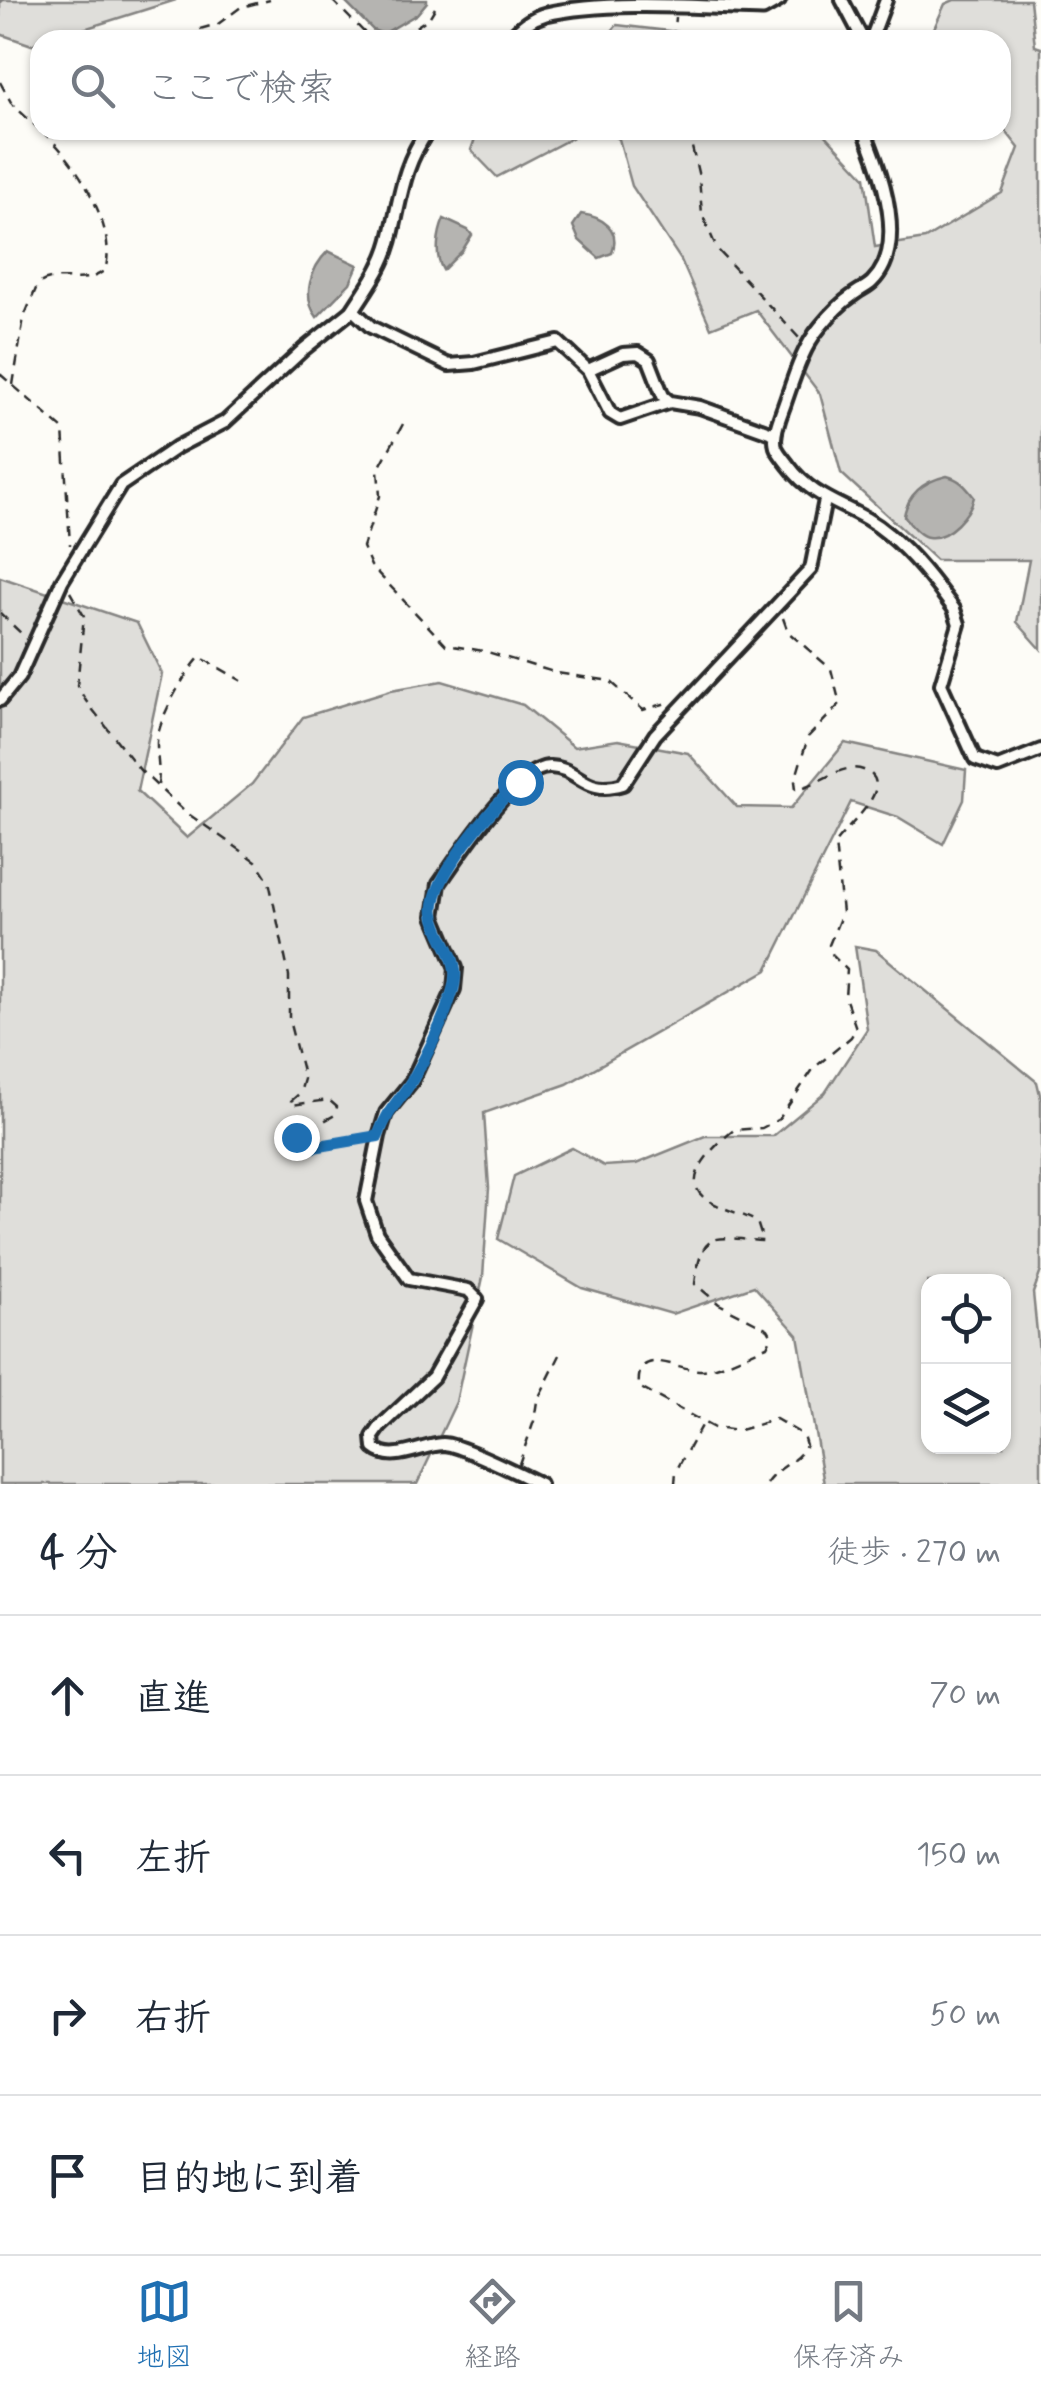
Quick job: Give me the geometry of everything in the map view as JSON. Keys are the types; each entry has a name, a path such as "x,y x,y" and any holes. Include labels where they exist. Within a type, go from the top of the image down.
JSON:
{"street":[{"path":"518,30 545,15 619,7 763,9 780,0"},
{"path":"842,0 858,30"},
{"path":"875,30 886,0"},
{"path":"0,700 19,678 62,580 121,484 224,422 353,310 378,272 389,244 405,168 422,140"},
{"path":"868,140 881,168 888,205 889,248 871,284 850,296 818,329 774,434 776,448 802,483 890,535 954,609 959,624 941,684 974,760 998,767 1041,750"},
{"path":"353,310 371,328 449,365 474,363 558,342 588,370 610,413 620,419 670,402"},
{"path":"588,370 623,354 638,353 649,360 663,396 670,402 700,408 774,434"},
{"path":"540,1484 446,1444 392,1454 380,1454 374,1448 373,1436 380,1427 433,1376 477,1298 468,1290 409,1279 377,1234 366,1201 386,1113 412,1081 454,990 456,968 434,916 439,884 502,799 537,770 548,767 566,771 596,787 623,784 655,735 812,569 825,500"}],"path":[{"path":"200,28 218,24 241,7 270,0"},
{"path":"332,0 362,30"},
{"path":"674,30 676,7"},
{"path":"413,30 435,8"},
{"path":"0,82 12,104 30,121"},
{"path":"13,385 24,317 38,284 52,278 94,278 105,270 109,256 96,210 74,164 50,140"},
{"path":"690,140 702,214 717,249 808,347"},
{"path":"0,374 64,429 70,566"},
{"path":"403,424 378,470 380,496 363,547 371,566 446,645 484,651 557,673 610,681 643,710 690,696"},
{"path":"62,580 84,616 77,686 99,720 158,786 184,810 256,861 269,881 289,976 289,1020 304,1079 290,1106 329,1100 337,1107 335,1115 293,1142 302,1149 318,1148 378,1136"},
{"path":"766,1484 774,1471 800,1458 806,1446 802,1435 776,1420 737,1431 702,1424 639,1387 638,1376 644,1366 677,1363 700,1371 767,1346 772,1336 768,1329 702,1293 696,1284 706,1242 716,1238 763,1241 757,1222 697,1191 700,1164 734,1130 762,1128 780,1119 814,1068 851,1037 856,1028 846,997 847,970 829,945 842,913 835,843 875,797 876,784 871,774 856,768 796,789 808,737 840,704 831,669 788,632 780,604"},
{"path":"0,614 32,647"},
{"path":"158,786 159,728 190,668 200,657 242,681"},
{"path":"515,1473 537,1401 560,1355"},
{"path":"674,1484 676,1471 702,1424"}],"shaded area":[{"path":"0,0 176,0 81,30 30,30 30,44 0,34"},
{"path":"343,0 427,0 417,14 390,30 373,30"},
{"path":"954,0 1030,0 1035,46 1041,48 1041,649 1017,622 1029,560 936,560 841,473 820,394 756,310 711,328 681,260 632,186 619,140 830,140 865,177 875,247 925,239 1002,193 1019,148 1011,138 1011,30 933,30 945,4"},
{"path":"617,25 660,30 613,30"},
{"path":"474,140 568,140 497,177 471,150"},
{"path":"581,214 596,218 612,231 612,253 599,258 579,240 573,226"},
{"path":"444,219 472,235 443,270 438,245"},
{"path":"328,251 358,265 350,283 317,317 310,300 310,283"},
{"path":"947,476 968,490 974,497 972,504 950,530 936,537 925,536 904,516 906,508 919,489"},
{"path":"0,577 137,623 162,674 137,791 187,838 252,784 303,717 391,690 442,681 523,705 574,747 618,740 688,753 737,807 791,808 845,743 966,770 964,800 943,844 898,817 851,802 767,970 567,1084 484,1113 489,1188 483,1277 456,1402 417,1484 0,1484"},
{"path":"855,946 876,950 1037,1082 1041,1099 1041,1271 1033,1293 1041,1372 1041,1484 824,1484 798,1335 754,1286 672,1314 582,1288 498,1239 514,1176 572,1148 604,1166 636,1164 705,1136 773,1136 825,1093 867,1029"}],"route":[{"path":"296,1137 293,1142 302,1149 378,1136 386,1113 412,1081 454,990 456,968 434,916 439,884 502,799 520,782"}]}
